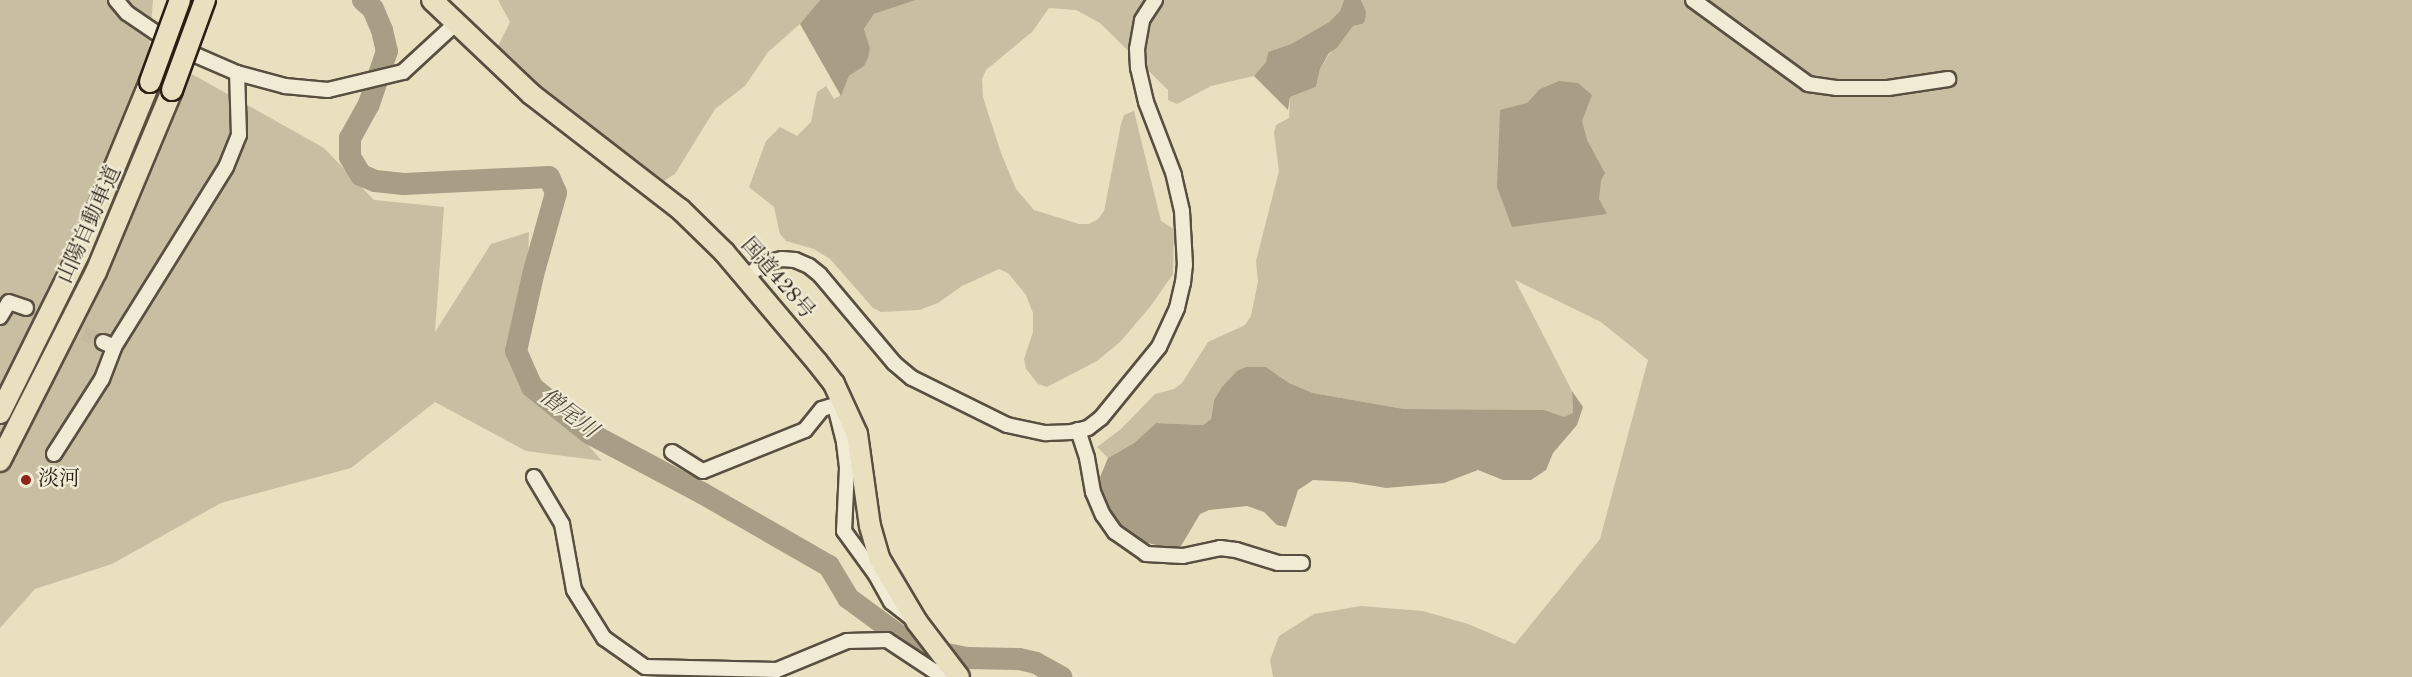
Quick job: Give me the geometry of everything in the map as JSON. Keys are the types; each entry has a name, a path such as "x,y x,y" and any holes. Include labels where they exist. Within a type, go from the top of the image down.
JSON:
{"highway":[{"name":"山陽自動車道","path":"0,413 79,254 150,82 180,0"},
{"name":"山陽自動車道","path":"0,462 96,272 172,90 205,0"},
{"name":"国道428号","path":"432,0 455,24 554,113 658,190 702,230 817,362 857,434 870,526 879,558 917,622 955,673"}],"street":[{"path":"116,0 128,13 177,47 237,73 285,86 328,90 403,72 455,24"},
{"path":"745,278 766,263 782,259 795,260 809,266 820,275 894,363 912,378 1007,425 1046,433 1088,428 1101,418 1159,347 1177,308 1183,283 1185,265 1182,211 1174,175 1146,102 1138,68 1137,49 1142,20 1155,0"},
{"path":"1693,0 1808,84 1836,88 1888,88 1948,78"},
{"path":"54,454 102,379 108,344 226,167 239,135 237,73"},
{"path":"0,317 9,302 26,309"},
{"path":"672,452 703,471 805,430 822,410 839,404 847,468 844,531 876,575 891,602 917,622"},
{"path":"1078,430 1087,458 1093,492 1102,515 1115,532 1146,554 1183,556 1220,548 1236,550 1278,563 1302,563"},
{"path":"534,477 562,524 574,590 604,638 645,667 777,670 847,641 887,640 934,671 955,673"}],"shaded area":[{"path":"0,0 153,0 149,50 324,148 374,200 444,207 435,332 491,244 529,232 524,371 602,461 526,451 435,402 351,468 221,503 112,564 35,589 0,628"},
{"path":"498,0 820,0 800,24 768,52 745,86 715,109 675,174 664,181 528,76 498,46 510,22"},
{"path":"820,0 916,0 874,14 864,29 870,48 868,58 864,66 849,76 841,96 800,24"},
{"path":"916,0 1344,0 1340,11 1329,22 1291,44 1268,52 1266,62 1254,76 1211,86 1177,104 1168,100 1168,90 1100,23 1076,10 1049,8 1032,32 986,70 982,79 983,97 1001,153 1016,189 1034,210 1079,224 1089,224 1098,219 1104,211 1124,115 1134,111 1161,221 1174,229 1173,274 1150,307 1120,342 1097,361 1047,387 1038,384 1026,369 1024,359 1033,332 1033,313 1026,295 1008,273 999,269 962,286 938,303 919,310 881,312 873,308 830,259 814,249 786,241 780,234 774,207 749,187 766,141 780,127 797,136 811,122 817,92 826,86 834,99 841,95 849,76 864,66 870,48 864,29 874,14"},
{"path":"1344,0 1361,0 1366,11 1365,21 1353,26 1337,48 1329,53 1320,69 1316,87 1290,97 1288,110 1254,76 1266,62 1268,52 1291,44 1329,22 1340,11"},
{"path":"1361,0 2412,0 2412,677 1273,677 1270,660 1279,636 1314,614 1361,606 1423,611 1468,624 1515,644 1600,539 1648,360 1601,322 1515,280 1572,391 1573,413 1564,418 1544,410 1404,409 1313,393 1289,383 1266,367 1214,400 1211,419 1203,425 1156,423 1134,443 1108,458 1097,447 1121,429 1155,394 1174,389 1182,383 1208,342 1245,325 1251,316 1258,281 1256,261 1279,171 1274,133 1276,125 1289,118 1290,97 1316,87 1320,69 1330,53 1337,48 1353,26 1362,24 1366,11"},
{"path":"1559,81 1578,83 1592,95 1582,121 1587,140 1605,173 1601,181 1599,199 1607,214 1512,227 1497,187 1500,110 1527,103 1540,89"},
{"path":"1246,367 1266,367 1289,383 1313,393 1404,409 1544,410 1564,417 1573,413 1572,391 1583,407 1577,425 1553,453 1546,470 1531,480 1503,480 1478,470 1444,483 1386,488 1350,482 1313,480 1298,490 1286,527 1277,525 1264,512 1247,506 1209,510 1200,514 1181,546 1172,549 1144,542 1112,521 1102,495 1100,477 1108,458 1134,443 1156,423 1203,425 1211,419 1214,400 1222,387 1237,371"}],"waterway":[{"name":"僧尾川","path":"363,0 373,9 382,30 387,51 369,104 350,138 350,157 361,175 375,181 404,184 549,177 556,193 533,275 516,351 532,387 589,433 702,493 829,566 848,598 916,648 967,658 1019,659 1036,663 1061,677"}],"tunnel":[{"path":"26,308 103,342"}],"place":[{"name":"淡河","path":"26,480"}]}
